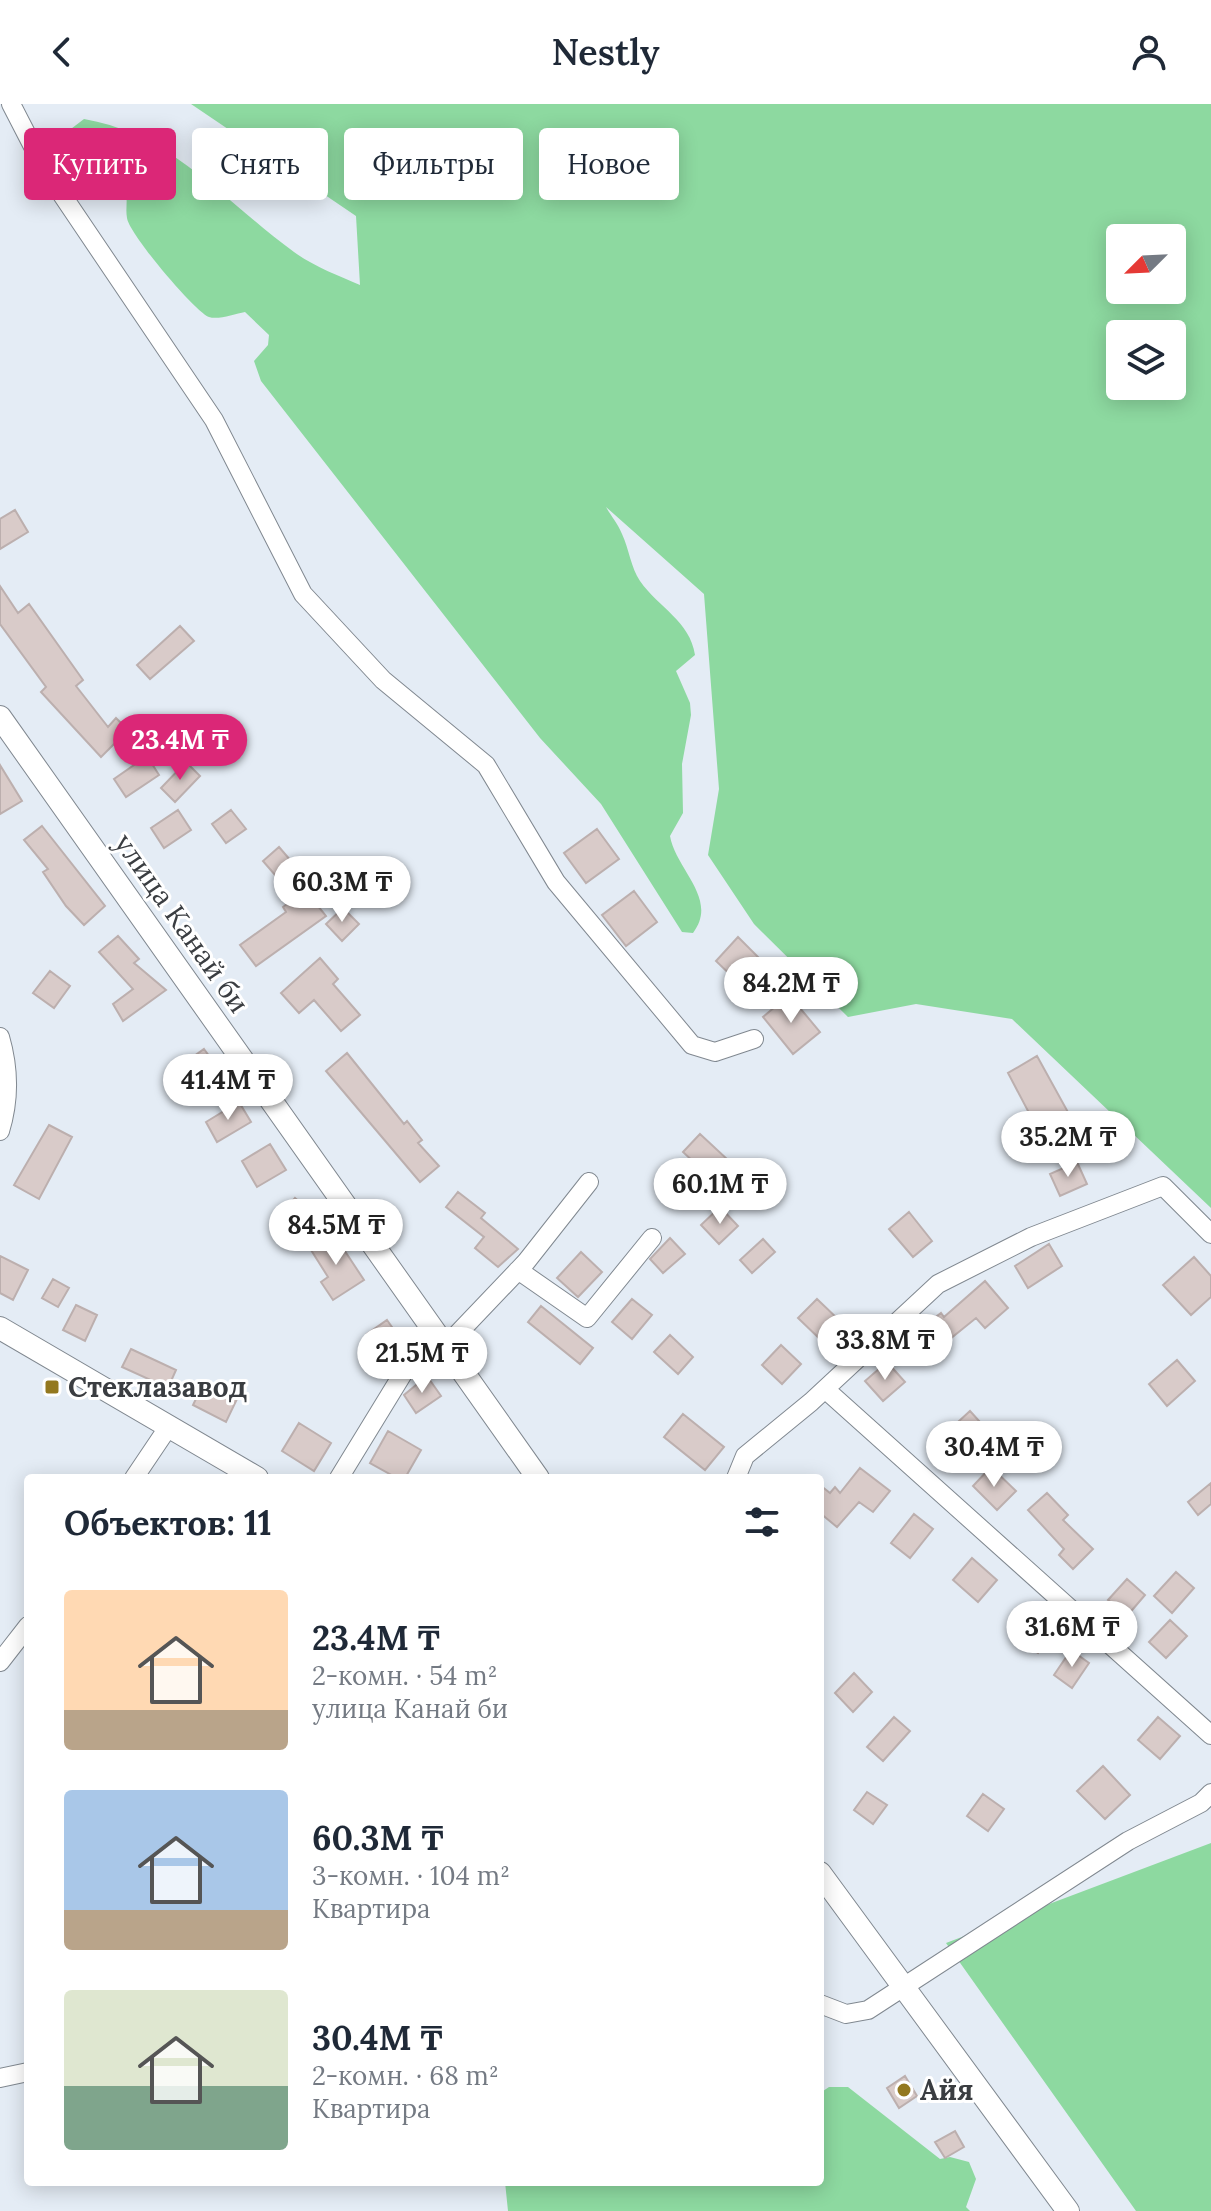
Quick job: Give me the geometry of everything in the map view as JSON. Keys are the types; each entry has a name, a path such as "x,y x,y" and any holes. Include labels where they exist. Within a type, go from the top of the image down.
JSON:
{"main road":[{"name":"улица Канай би","path":"0,717 535,1474"},
{"path":"0,1328 250,1474"},
{"path":"824,1878 1068,2211"}],"street":[{"path":"11,104 44,168 214,420 303,594 383,680 486,765 556,882 692,1045 715,1052 754,1039"},
{"path":"0,1037 7,1060 8,1095 0,1131"},
{"path":"341,1474 410,1362 445,1347 518,1270 589,1182"},
{"path":"738,1474 745,1456 825,1389 938,1284 1031,1237 1163,1186 1211,1234"},
{"path":"518,1270 587,1318 652,1238"},
{"path":"825,1389 1211,1735"},
{"path":"137,1474 169,1426"},
{"path":"0,1662 24,1631"},
{"path":"824,2006 846,2014 868,2010 1101,1858 1201,1803 1211,1793"},
{"path":"0,2078 24,2073"}],"green space":[{"path":"191,104 1211,104 1211,1208 1012,1019 916,1004 848,1017 754,924 708,855 719,789 704,594 606,507 620,530 640,581 687,633 695,655 676,671 690,703 691,715 682,764 683,813 670,836 694,884 701,908 700,920 693,933 682,932 601,804 540,738 261,381 254,361 268,345 269,335 245,312 213,318 191,302 150,255 131,227 126,200 176,200 176,158 192,169 192,200 230,200 301,257 360,285 356,216 328,197 328,128 226,128"},
{"path":"84,119 117,128 72,128"},
{"path":"1211,1843 1211,2211 1136,2211 946,1943"},
{"path":"829,2087 848,2087 940,2159 950,2157 969,2162 976,2179 966,2207 970,2211 508,2211 505,2186 824,2186 824,2090"}],"building":[{"path":"15,510 28,532 0,549 0,519"},
{"path":"0,586 18,613 29,604 83,680 76,686 108,727 116,718 128,730 101,757 41,692 46,687 0,624"},
{"path":"180,626 194,641 150,679 137,665"},
{"path":"147,756 159,775 126,797 114,779"},
{"path":"186,762 200,776 175,802 161,788"},
{"path":"0,765 22,801 0,814"},
{"path":"178,810 191,830 164,848 151,828"},
{"path":"231,810 246,829 226,843 212,824"},
{"path":"42,826 105,906 84,925 66,906 43,872 48,869 24,840"},
{"path":"597,829 619,859 586,883 564,853"},
{"path":"279,847 303,875 297,880 326,916 256,966 240,945 286,912 283,907 295,898 263,861"},
{"path":"634,891 657,922 626,946 602,915"},
{"path":"343,908 359,924 342,941 326,924"},
{"path":"118,936 139,959 134,963 166,990 123,1021 113,1004 133,989 99,952"},
{"path":"738,937 761,960 739,983 716,961"},
{"path":"320,958 338,979 333,984 360,1015 341,1031 314,1000 299,1013 281,993"},
{"path":"50,971 70,986 54,1008 33,993"},
{"path":"789,995 820,1032 793,1054 763,1017"},
{"path":"204,1049 220,1071 181,1099 165,1077"},
{"path":"347,1053 404,1124 407,1121 422,1140 418,1143 439,1166 420,1182 326,1071"},
{"path":"1037,1056 1069,1114 1038,1130 1008,1073"},
{"path":"239,1102 251,1122 217,1142 206,1122"},
{"path":"49,1125 72,1137 39,1199 14,1185"},
{"path":"700,1134 728,1160 711,1178 683,1152"},
{"path":"270,1144 286,1170 257,1187 242,1161"},
{"path":"1077,1162 1087,1184 1060,1196 1050,1174"},
{"path":"458,1192 485,1213 481,1218 518,1249 498,1267 475,1248 484,1237 446,1207"},
{"path":"295,1198 316,1216 304,1230 283,1212"},
{"path":"720,1207 738,1226 719,1244 701,1225"},
{"path":"909,1212 932,1241 913,1257 889,1229"},
{"path":"333,1233 364,1280 333,1300 321,1282 328,1277 311,1250 306,1250"},
{"path":"670,1238 685,1254 663,1273 650,1259"},
{"path":"763,1239 775,1252 752,1273 740,1260"},
{"path":"1049,1244 1062,1266 1028,1288 1015,1266"},
{"path":"581,1252 602,1272 578,1297 557,1278"},
{"path":"0,1256 28,1270 13,1300 0,1293"},
{"path":"1194,1257 1211,1276 1211,1297 1191,1315 1163,1285"},
{"path":"53,1279 69,1288 58,1307 42,1298"},
{"path":"985,1281 1008,1308 985,1328 976,1318 940,1347 923,1327 941,1313 944,1317"},
{"path":"632,1299 652,1315 632,1339 612,1322"},
{"path":"817,1299 841,1322 822,1341 798,1318"},
{"path":"76,1305 97,1315 85,1341 63,1330"},
{"path":"541,1306 593,1348 580,1364 528,1322"},
{"path":"387,1320 399,1337 380,1351 367,1334"},
{"path":"670,1335 693,1357 678,1374 654,1352"},
{"path":"781,1345 801,1364 782,1384 762,1365"},
{"path":"131,1349 176,1370 168,1388 122,1367"},
{"path":"1177,1360 1195,1381 1167,1406 1149,1384"},
{"path":"887,1362 905,1382 883,1401 865,1381"},
{"path":"427,1376 441,1396 416,1413 404,1395"},
{"path":"204,1382 237,1399 226,1422 193,1405"},
{"path":"970,1411 989,1432 965,1454 946,1433"},
{"path":"683,1414 724,1447 705,1470 664,1437"},
{"path":"299,1423 331,1443 314,1471 282,1451"},
{"path":"388,1431 421,1450 407,1474 390,1474 370,1463"},
{"path":"991,1467 1016,1491 997,1510 973,1486"},
{"path":"860,1468 890,1491 873,1512 859,1502 837,1527 824,1516 824,1488 830,1493 835,1487 840,1493"},
{"path":"1211,1483 1211,1504 1198,1515 1188,1502"},
{"path":"1047,1493 1068,1515 1063,1520 1093,1549 1073,1569 1059,1555 1064,1549 1028,1510"},
{"path":"914,1514 933,1529 910,1558 891,1543"},
{"path":"972,1558 997,1580 978,1602 953,1580"},
{"path":"1176,1572 1194,1588 1172,1613 1154,1596"},
{"path":"1127,1579 1145,1595 1127,1616 1108,1600"},
{"path":"1030,1616 1052,1630 1038,1653 1016,1640"},
{"path":"1170,1620 1187,1636 1166,1658 1149,1642"},
{"path":"1071,1650 1089,1663 1072,1688 1054,1675"},
{"path":"854,1673 872,1692 853,1712 835,1693"},
{"path":"894,1717 910,1731 883,1761 867,1747"},
{"path":"1158,1717 1180,1736 1160,1759 1138,1740"},
{"path":"1103,1766 1130,1795 1105,1819 1077,1791"},
{"path":"867,1792 887,1805 873,1824 854,1810"},
{"path":"983,1794 1004,1809 988,1831 967,1816"},
{"path":"905,2076 917,2096 899,2108 887,2088"},
{"path":"955,2131 964,2147 945,2158 935,2142"}],"place":[{"name":"Стеклазавод","path":"52,1387"},
{"name":"Айя","path":"904,2090"}]}
